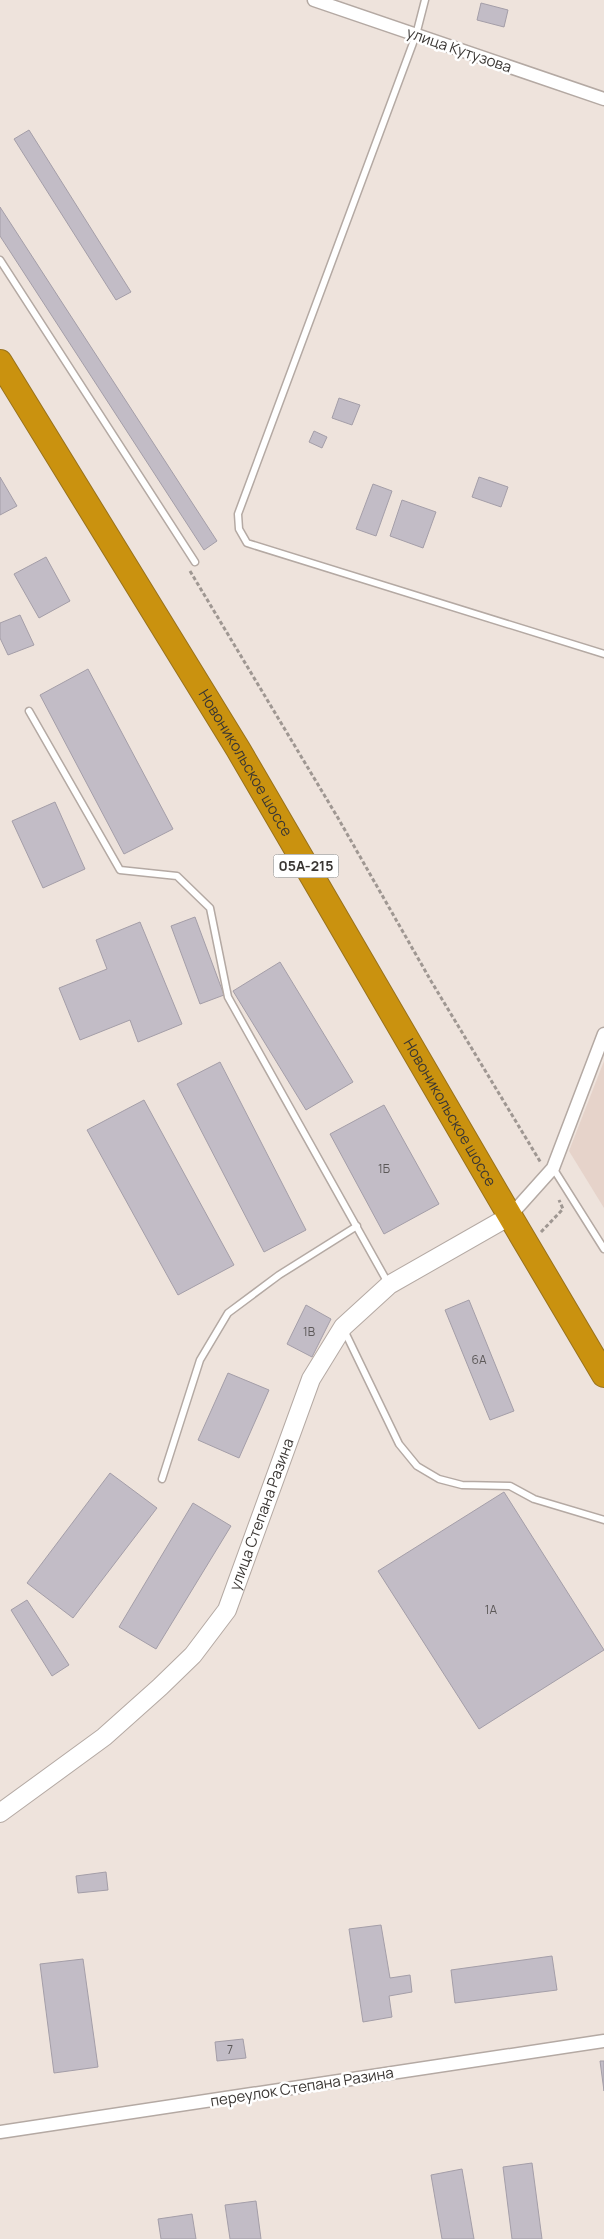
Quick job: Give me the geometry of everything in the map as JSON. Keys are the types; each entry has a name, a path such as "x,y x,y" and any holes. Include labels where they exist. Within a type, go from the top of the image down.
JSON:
{"highway":[{"name":"Новоникольское шоссе","path":"0,362 238,749 604,1375"}],"street":[{"name":"улица Кутузова","path":"314,0 604,100"},
{"path":"510,1216 550,1172 604,1034"},
{"name":"улица Степана Разина","path":"0,1812 104,1737 153,1694 193,1655 227,1610 311,1379 343,1327 389,1285 510,1216"},
{"name":"переулок Степана Разина","path":"0,2132 604,2041"}],"lane":[{"path":"425,0 416,35 238,514 239,529 247,543 604,654"},
{"path":"0,260 195,562"},
{"path":"29,711 120,870 177,876 210,908 228,997 389,1285"},
{"path":"550,1172 604,1249"},
{"path":"162,1479 200,1360 228,1314 279,1275 357,1226"},
{"path":"343,1327 398,1444 417,1466 439,1480 462,1485 510,1486 534,1499 604,1520"}],"path":[{"path":"188,567 338,818 431,981 533,1148 550,1172 563,1209"}],"shaded area":[{"path":"604,1061 604,1208 569,1151"}],"building":[{"path":"481,3 508,10 504,27 477,20"},
{"path":"29,130 131,292 116,300 14,139"},
{"path":"0,207 217,541 204,550 0,236"},
{"path":"339,398 360,405 352,425 332,418"},
{"path":"314,431 327,437 322,448 309,442"},
{"path":"0,477 17,506 0,515"},
{"path":"479,477 508,487 501,507 472,497"},
{"path":"373,484 392,491 376,536 356,529"},
{"path":"402,500 436,512 423,548 390,536"},
{"path":"46,557 70,601 39,618 14,574"},
{"path":"20,615 34,645 8,655 0,638 0,623"},
{"path":"88,669 173,829 124,854 40,695"},
{"path":"55,802 85,869 43,888 12,821"},
{"path":"195,917 224,995 200,1004 171,926"},
{"path":"140,922 182,1024 138,1042 130,1020 80,1040 59,988 107,969 96,940"},
{"path":"280,962 353,1082 306,1110 233,991"},
{"path":"220,1062 306,1230 264,1252 177,1084"},
{"path":"144,1100 234,1265 178,1295 87,1130"},
{"path":"384,1105 439,1204 384,1234 330,1134"},
{"path":"469,1300 514,1411 490,1420 445,1310"},
{"path":"306,1305 331,1319 312,1357 287,1344"},
{"path":"228,1373 269,1390 239,1458 198,1440"},
{"path":"110,1473 157,1508 73,1618 27,1583"},
{"path":"504,1492 604,1650 479,1729 378,1571"},
{"path":"193,1503 231,1526 156,1649 119,1627"},
{"path":"27,1600 69,1665 52,1676 11,1610"},
{"path":"106,1872 108,1890 78,1893 76,1876"},
{"path":"381,1925 390,1978 410,1975 412,1992 389,1996 392,2017 363,2022 349,1929"},
{"path":"552,1956 557,1990 455,2003 451,1970"},
{"path":"83,1959 98,2067 54,2073 40,1964"},
{"path":"243,2039 246,2058 217,2061 215,2042"},
{"path":"600,2061 604,2061 604,2091"},
{"path":"532,2163 542,2239 512,2239 503,2167"},
{"path":"462,2169 474,2239 442,2239 431,2175"},
{"path":"256,2201 261,2239 230,2239 225,2205"},
{"path":"192,2214 196,2239 161,2239 158,2219"}]}
